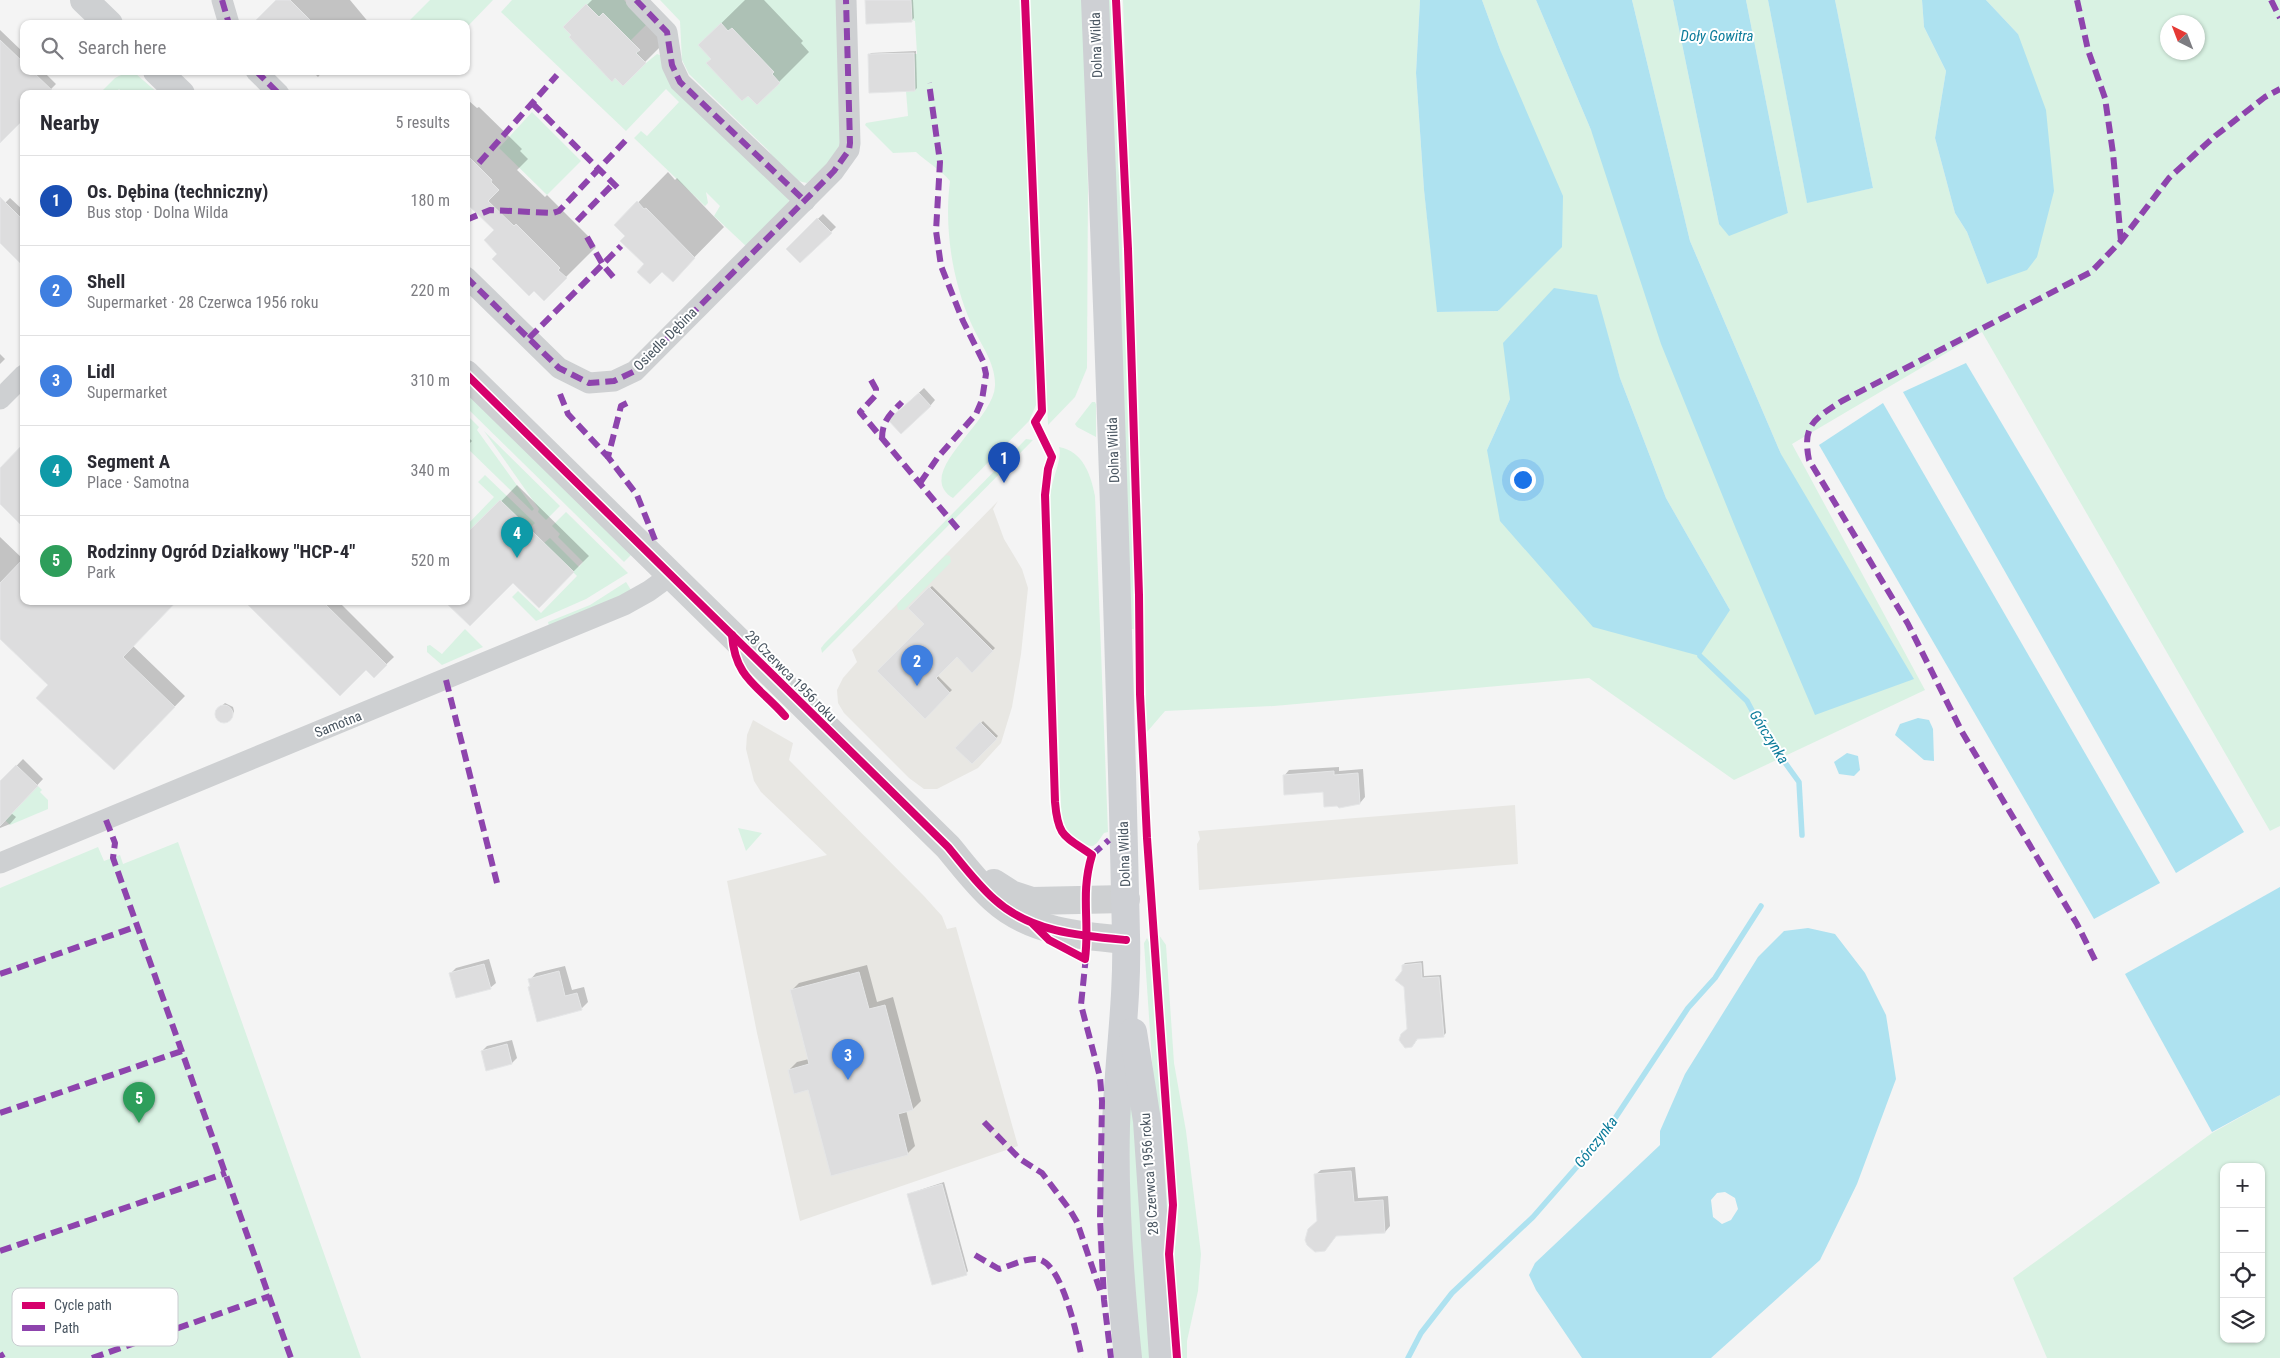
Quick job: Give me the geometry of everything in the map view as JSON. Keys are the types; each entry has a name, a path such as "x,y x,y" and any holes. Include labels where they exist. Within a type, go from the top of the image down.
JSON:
{"main road":[{"name":"Dolna Wilda","path":"1094,0 1115,504 1126,899"},
{"name":"28 Czerwca 1956 roku","path":"1126,899 1127,991 1116,1136 1120,1262 1128,1358"},
{"name":"28 Czerwca 1956 roku","path":"1127,991 1147,1121 1164,1358"}],"street":[{"path":"84,0 105,20"},
{"path":"222,0 228,20"},
{"path":"636,0 667,32 672,66 680,82 805,201"},
{"name":"Osiedle Dębina","path":"470,281 559,368 589,383 614,382 636,371 834,171 848,150 850,142 846,0"},
{"path":"161,75 177,90"},
{"path":"260,75 275,90"},
{"name":"28 Czerwca 1956 roku","path":"470,378 948,848 992,898 1007,910 1026,921 1087,937 1126,940"},
{"path":"0,399 20,379"},
{"name":"Samotna","path":"0,864 624,605 649,591 671,575"},
{"name":"28 Czerwca 1956 roku","path":"948,848 1011,894 1028,900 1045,902 1126,899"}],"shaded area":[{"path":"998,501 993,509 1004,539 1022,569 1028,588 1021,654 1012,707 1001,743 978,768 937,789 924,789 909,778 844,713 838,703 837,690 843,678 857,662 852,650"},
{"path":"753,720 793,743 789,760 924,896 942,916 947,929 956,927 1018,1146 800,1221 757,1033 727,881 827,855 761,792 754,781 746,749 747,735"},
{"path":"1515,805 1518,864 1199,890 1197,844 1200,839 1198,831"}],"green space":[{"path":"430,0 493,0 470,24 470,20 410,20"},
{"path":"512,0 624,0 646,25 631,40 640,50 637,53 646,63 657,54 662,56 787,195 789,201 787,209 748,248 714,216 720,206 706,192 708,203 705,206 634,138 641,131 647,136 679,102 666,89 626,131 501,12"},
{"path":"660,0 839,0 844,125 839,147 826,165 807,183 795,179 784,172 769,151 689,74 682,60 680,21"},
{"path":"911,0 1020,0 1036,405 1029,421 953,498 943,488 942,475 948,461 982,416 991,400 995,378 990,361 964,306 954,271 948,217 950,181 916,152 893,153 865,125 866,123 908,116 906,91 915,91 914,54 917,54 915,21 912,20"},
{"path":"1030,0 1083,0 1088,188 1087,368 1075,397 1048,425"},
{"path":"1105,0 1112,0 1133,525 1134,629 1131,629"},
{"path":"1123,0 1420,0 1416,73 1424,190 1438,312 1499,311 1501,52 1482,0 1536,0 1591,130 1781,454 1690,241 1632,0 1673,0 1719,224 1788,213 1746,0 1768,0 1807,202 1873,188 1835,0 1922,0 1924,27 1946,71 1935,138 1955,213 1967,232 1987,284 2018,34 1986,0 2280,0 2280,826 2270,831 1982,332 1792,444 1925,690 1734,780 1589,678 1274,706 1165,711 1147,732 1142,524","holes":["1596,295 1620,378 1666,498 1730,610 1487,450 1510,399"]},
{"path":"121,75 137,75 154,90 103,90 115,78"},
{"path":"532,112 581,161 547,195 499,148"},
{"path":"470,396 633,553 624,562 470,411"},
{"path":"1092,402 1096,404 1096,437 1075,424"},
{"path":"470,418 479,427 477,430 534,509 532,511 470,451"},
{"path":"484,431 560,506 546,520 538,512 539,509"},
{"path":"1026,439 1033,440 822,653 821,648 825,643"},
{"path":"1059,447 1074,453 1080,459 1088,472 1095,496 1108,832 1104,833 1093,846 1081,844 1071,837 1064,827 1061,816 1050,496 1059,457"},
{"path":"485,475 535,523 529,529 500,500 470,530 470,522 494,497 478,482"},
{"path":"566,512 628,573 586,599 536,621 512,597 518,591 541,613 577,576 544,543 550,538 579,567 583,562 558,537 560,534 552,526"},
{"path":"946,555 950,556 951,562 904,610 898,610 898,603"},
{"path":"626,582 631,590 626,594 549,626 548,622 590,605"},
{"path":"465,629 483,647 442,665 427,652 427,646 430,645 442,654"},
{"path":"38,786 42,790 40,792 48,800 48,809 10,825 5,820"},
{"path":"738,828 762,833 746,851"},
{"path":"178,842 361,1358 0,1358 0,888 98,847 104,861 120,855 123,864"},
{"path":"1159,935 1166,945 1174,1063 1186,1131 1201,1254 1198,1291 1187,1341 1187,1358 1182,1358 1174,1255 1178,1223"},
{"path":"1147,938 1153,950 1171,1206 1169,1234 1165,1252 1144,943"},
{"path":"1130,1065 1152,1358 1141,1358 1131,1270 1128,1066"},
{"path":"2280,1095 2280,1358 2047,1358 2013,1278 2212,1133"}],"water":[{"path":"1420,0 1482,0 1501,52 1563,196 1562,247 1498,311 1437,312 1424,190 1416,73"},
{"path":"1536,0 1632,0 1690,241 1781,454 1914,679 1815,715 1736,529 1661,344 1591,130"},
{"name":"Doły Gowitra","path":"1673,0 1746,0 1788,213 1729,236 1719,224"},
{"name":"Doły Gowitra","path":"1768,0 1835,0 1873,188 1807,203"},
{"path":"1922,0 1986,0 2018,34 2046,110 2054,191 2037,257 2027,270 1987,284 1967,232 1955,213 1935,138 1946,71 1924,27"},
{"path":"1554,288 1597,295 1620,378 1666,498 1730,610 1700,656 1593,627 1500,521 1487,450 1510,399 1503,343"},
{"path":"1966,363 2244,832 2176,873 1903,392"},
{"path":"1883,403 2160,883 2094,919 1819,445"},
{"path":"1918,718 1929,720 1933,729 1934,761 1924,760 1895,735 1900,724"},
{"path":"1847,753 1858,756 1860,770 1854,776 1839,774 1834,762"},
{"path":"2280,887 2280,1095 2212,1132 2125,974"},
{"path":"1808,928 1835,934 1865,973 1886,1015 1896,1079 1857,1184 1820,1260 1711,1358 1582,1358 1536,1290 1529,1275 1535,1263 1660,1145 1660,1131 1685,1074 1758,957 1784,931","holes":["1725,1192 1735,1198 1738,1209 1731,1220 1722,1224 1713,1217 1711,1200 1717,1193"]}],"building":[{"path":"276,0 290,0 310,20 256,20"},
{"path":"865,0 911,0 912,22 866,24"},
{"path":"586,4 599,17 603,13 640,50 636,53 646,63 623,86 615,78 612,82 569,37 571,35 563,27"},
{"path":"721,23 728,31 732,28 774,72 772,74 780,83 757,105 748,96 742,101 706,63 711,59 698,45"},
{"path":"0,40 20,59 20,75 36,75 52,90 20,90 20,123 0,143"},
{"path":"914,53 915,91 869,93 868,54"},
{"path":"470,158 492,180 491,182 499,190 488,201 514,226 516,224 560,268 558,270 567,278 544,301 534,291 529,296 492,259 497,254 484,240 494,230 470,207"},
{"path":"0,197 20,217 20,263 0,243"},
{"path":"637,201 695,258 673,282 662,272 650,284 637,272 644,264 620,241 625,236 614,225"},
{"path":"817,218 832,233 800,263 786,249"},
{"path":"919,393 931,406 901,434 888,420"},
{"path":"20,447 20,524 0,504 0,468"},
{"path":"500,500 574,572 539,608 513,583 470,626 448,605 470,605 470,530"},
{"path":"20,562 20,605 173,605 123,657 175,707 114,770 36,698 48,685 0,639 0,583"},
{"path":"929,587 993,651 972,673 957,657 936,678 950,693 925,719 877,671 924,624 908,608"},
{"path":"248,605 326,605 387,665 374,678 366,670 340,696"},
{"path":"224,705 230,708 233,714 230,720 224,723 218,720 215,714 218,708"},
{"path":"980,722 997,739 972,764 955,748"},
{"path":"16,765 38,786 0,826 0,781"},
{"path":"1334,771 1334,775 1358,773 1360,804 1339,808 1337,806 1324,807 1323,792 1284,795 1283,775"},
{"path":"1421,963 1422,978 1439,977 1444,1037 1417,1039 1412,1047 1405,1048 1399,1040 1401,1034 1407,1029 1404,987 1395,980 1402,971 1402,965"},
{"path":"484,964 491,989 456,998 449,973"},
{"path":"559,971 565,996 577,993 582,1010 537,1022 528,987 530,986 528,979"},
{"path":"859,972 869,1009 885,1005 913,1110 898,1114 908,1155 831,1176 808,1090 794,1094 788,1070 809,1064 790,990"},
{"path":"507,1044 512,1064 486,1071 481,1051"},
{"path":"1351,1171 1354,1202 1383,1200 1385,1233 1336,1236 1325,1251 1315,1252 1307,1245 1305,1240 1308,1229 1317,1221 1314,1174"},
{"path":"942,1184 967,1275 932,1285 907,1194"}],"waterway":[{"name":"Górczynka","path":"1700,656 1747,701 1765,735 1799,782 1802,835"},
{"name":"Górczynka","path":"1408,1358 1421,1333 1452,1293 1533,1217 1602,1138 1688,1008 1715,978 1761,906"}],"marked path":[{"path":"222,0 228,20"},
{"path":"636,0 667,32 672,65 680,82 805,201"},
{"path":"470,281 559,368 589,383 614,381 635,371 834,171 849,150 846,0"},
{"path":"2077,0 2088,50 2105,98 2113,153 2121,241"},
{"path":"2271,0 2280,18"},
{"path":"260,75 275,90"},
{"path":"479,163 557,75"},
{"path":"920,483 938,457 976,414 982,400 986,374 983,361 963,321 941,266 936,231 940,162 929,83"},
{"path":"2095,960 2077,924 1962,732 1908,624 1809,460 1807,439 1812,424 1817,418 1842,401 2091,272 2121,241 2169,178 2215,136 2265,97 2280,89"},
{"path":"532,103 621,191"},
{"path":"470,218 490,210 553,213 559,211 626,140"},
{"path":"577,221 614,183"},
{"path":"587,237 603,265 615,279"},
{"path":"529,338 621,246"},
{"path":"871,380 876,389 876,395 860,412 958,529"},
{"path":"560,394 568,414 608,457"},
{"path":"882,439 885,423 890,414 902,402"},
{"path":"627,403 621,406 608,457 637,495 655,540"},
{"path":"446,680 497,883"},
{"path":"106,820 115,843 113,858 291,1358"},
{"path":"1092,855 1109,840"},
{"path":"0,974 138,926"},
{"path":"1086,956 1081,1005 1100,1077 1102,1101 1100,1218 1104,1300 1111,1358"},
{"path":"0,1113 182,1051"},
{"path":"984,1122 1020,1159 1042,1173 1070,1210 1077,1222 1101,1293"},
{"path":"0,1251 226,1173"},
{"path":"975,1255 999,1269 1033,1259 1046,1263 1054,1272 1061,1285 1082,1358"},
{"path":"178,1328 270,1296"},
{"path":"92,1358 126,1346"},
{"path":"0,1353 3,1358"}],"cycle path":[{"path":"1025,0 1042,411 1035,422 1052,457 1048,469 1045,495 1055,802 1058,823 1064,835 1092,855 1088,869 1086,895 1087,932 1085,959 1049,940 1033,924"},
{"path":"1116,0 1128,249 1139,595 1140,694 1147,838 1173,1205 1169,1254 1177,1358"},
{"path":"470,378 948,847 976,881 994,899 1023,919 1039,925 1091,937 1126,940"},
{"path":"732,635 734,650 743,672 785,716"}],"place":[{"name":"Os. Dębina (techniczny)","path":"1004,483"},
{"name":"Segment A","path":"517,558"},
{"name":"Shell","path":"917,686"},
{"name":"Lidl","path":"848,1080"},
{"name":"Rodzinny Ogród Działkowy \"HCP-4\"","path":"139,1123"}]}
